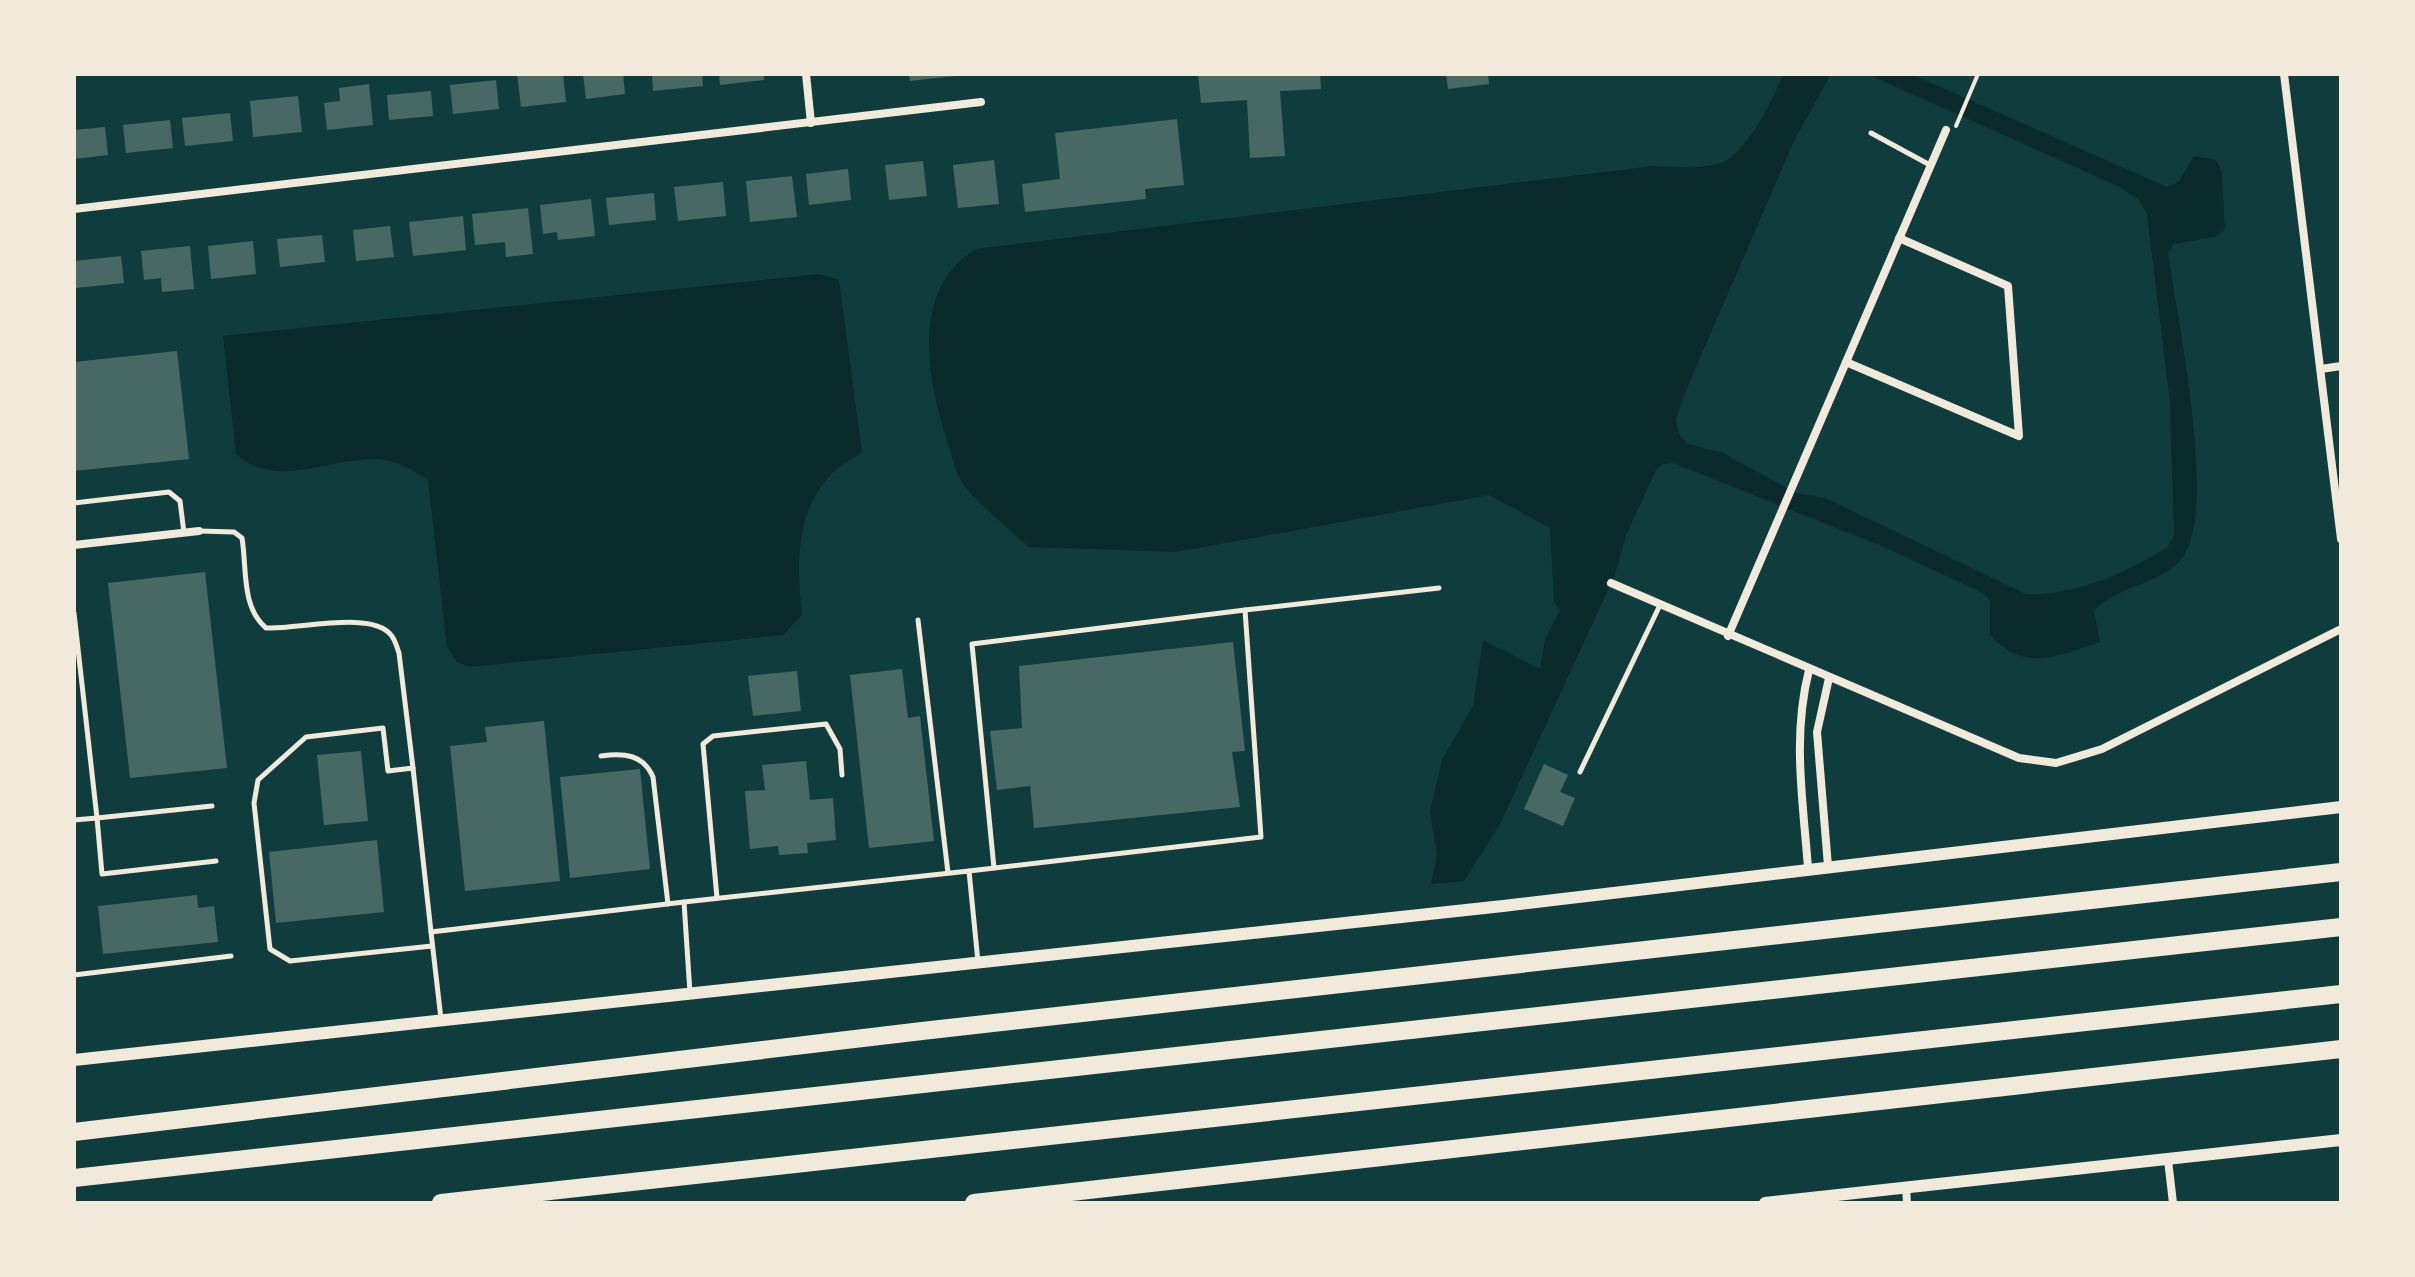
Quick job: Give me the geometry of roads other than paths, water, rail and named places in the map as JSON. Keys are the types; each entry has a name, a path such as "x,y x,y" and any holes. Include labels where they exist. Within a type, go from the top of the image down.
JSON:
{"highway":[{"path":"74,1132 938,1029 2341,872"},
{"path":"74,1178 2341,927"},
{"path":"441,1203 2341,994"},
{"path":"974,1203 2341,1049"}],"street":[{"path":"806,74 811,123"},
{"path":"2283,75 2341,539"},
{"path":"74,209 981,102"},
{"path":"1728,636 1946,130"},
{"path":"1846,362 2019,436 2008,286 1899,238"},
{"path":"2321,369 2341,366"},
{"path":"74,545 199,531"},
{"path":"1611,583 1728,636 2019,758 2056,763 2102,749 2341,629"},
{"path":"1808,868 1798,731 1809,670"},
{"path":"1828,866 1817,732 1829,678"},
{"path":"74,1060 1487,908 2341,807"},
{"path":"1765,1203 2341,1140"},
{"path":"2168,1160 2173,1203"},
{"path":"1906,1187 1907,1203"}],"lane":[{"path":"1871,133 1931,166"},
{"path":"74,503 169,492 180,501 184,533"},
{"path":"199,531 234,532 242,538 249,605 256,620 266,628 359,622 376,624 391,635 399,653 441,1020"},
{"path":"994,868 972,644 1439,588"},
{"path":"1580,772 1660,605"},
{"path":"431,932 1261,837 1245,610"},
{"path":"74,613 102,874 216,861"},
{"path":"918,620 948,873"},
{"path":"717,898 703,744 713,736 826,724 840,749 842,775"},
{"path":"413,768 388,771 383,728 306,737 258,780 254,803 266,931 270,949 290,961 432,946"},
{"path":"601,756 636,757 648,765 653,777 668,904"},
{"path":"74,820 212,806"},
{"path":"969,871 978,962"},
{"path":"684,902 690,994"},
{"path":"74,975 231,956"}],"water":[{"path":"1783,74 1831,74 1794,141 1684,395 1676,419 1679,434 1688,444 1723,453 1796,493 1825,498 2026,594 2064,591 2099,581 2167,548 2174,536 2170,403 2147,214 2139,200 2120,187 1867,74 1911,74 2167,187 2179,181 2194,156 2216,160 2222,172 2225,230 2214,237 2174,244 2168,253 2186,367 2196,463 2196,506 2191,540 2178,563 2168,571 2113,596 2094,611 2100,642 2043,658 2016,654 1990,635 1990,601 1983,593 1884,547 1673,463 1663,464 1656,470 1627,533 1614,577 1501,822 1464,881 1431,884 1437,854 1430,812 1442,760 1473,706 1483,640 1540,669 1545,640 1560,610 1554,602 1550,528 1489,495 1176,552 1029,547 981,504 960,479 933,388 929,336 932,310 941,287 955,266 976,249 1653,166 1715,165 1732,157 1750,136 1767,110"},
{"path":"820,274 839,280 862,453 840,467 824,483 812,502 801,544 802,615 783,635 470,667 457,662 447,647 428,480 387,460 353,461 283,471 267,470 236,454 223,336"}]}
